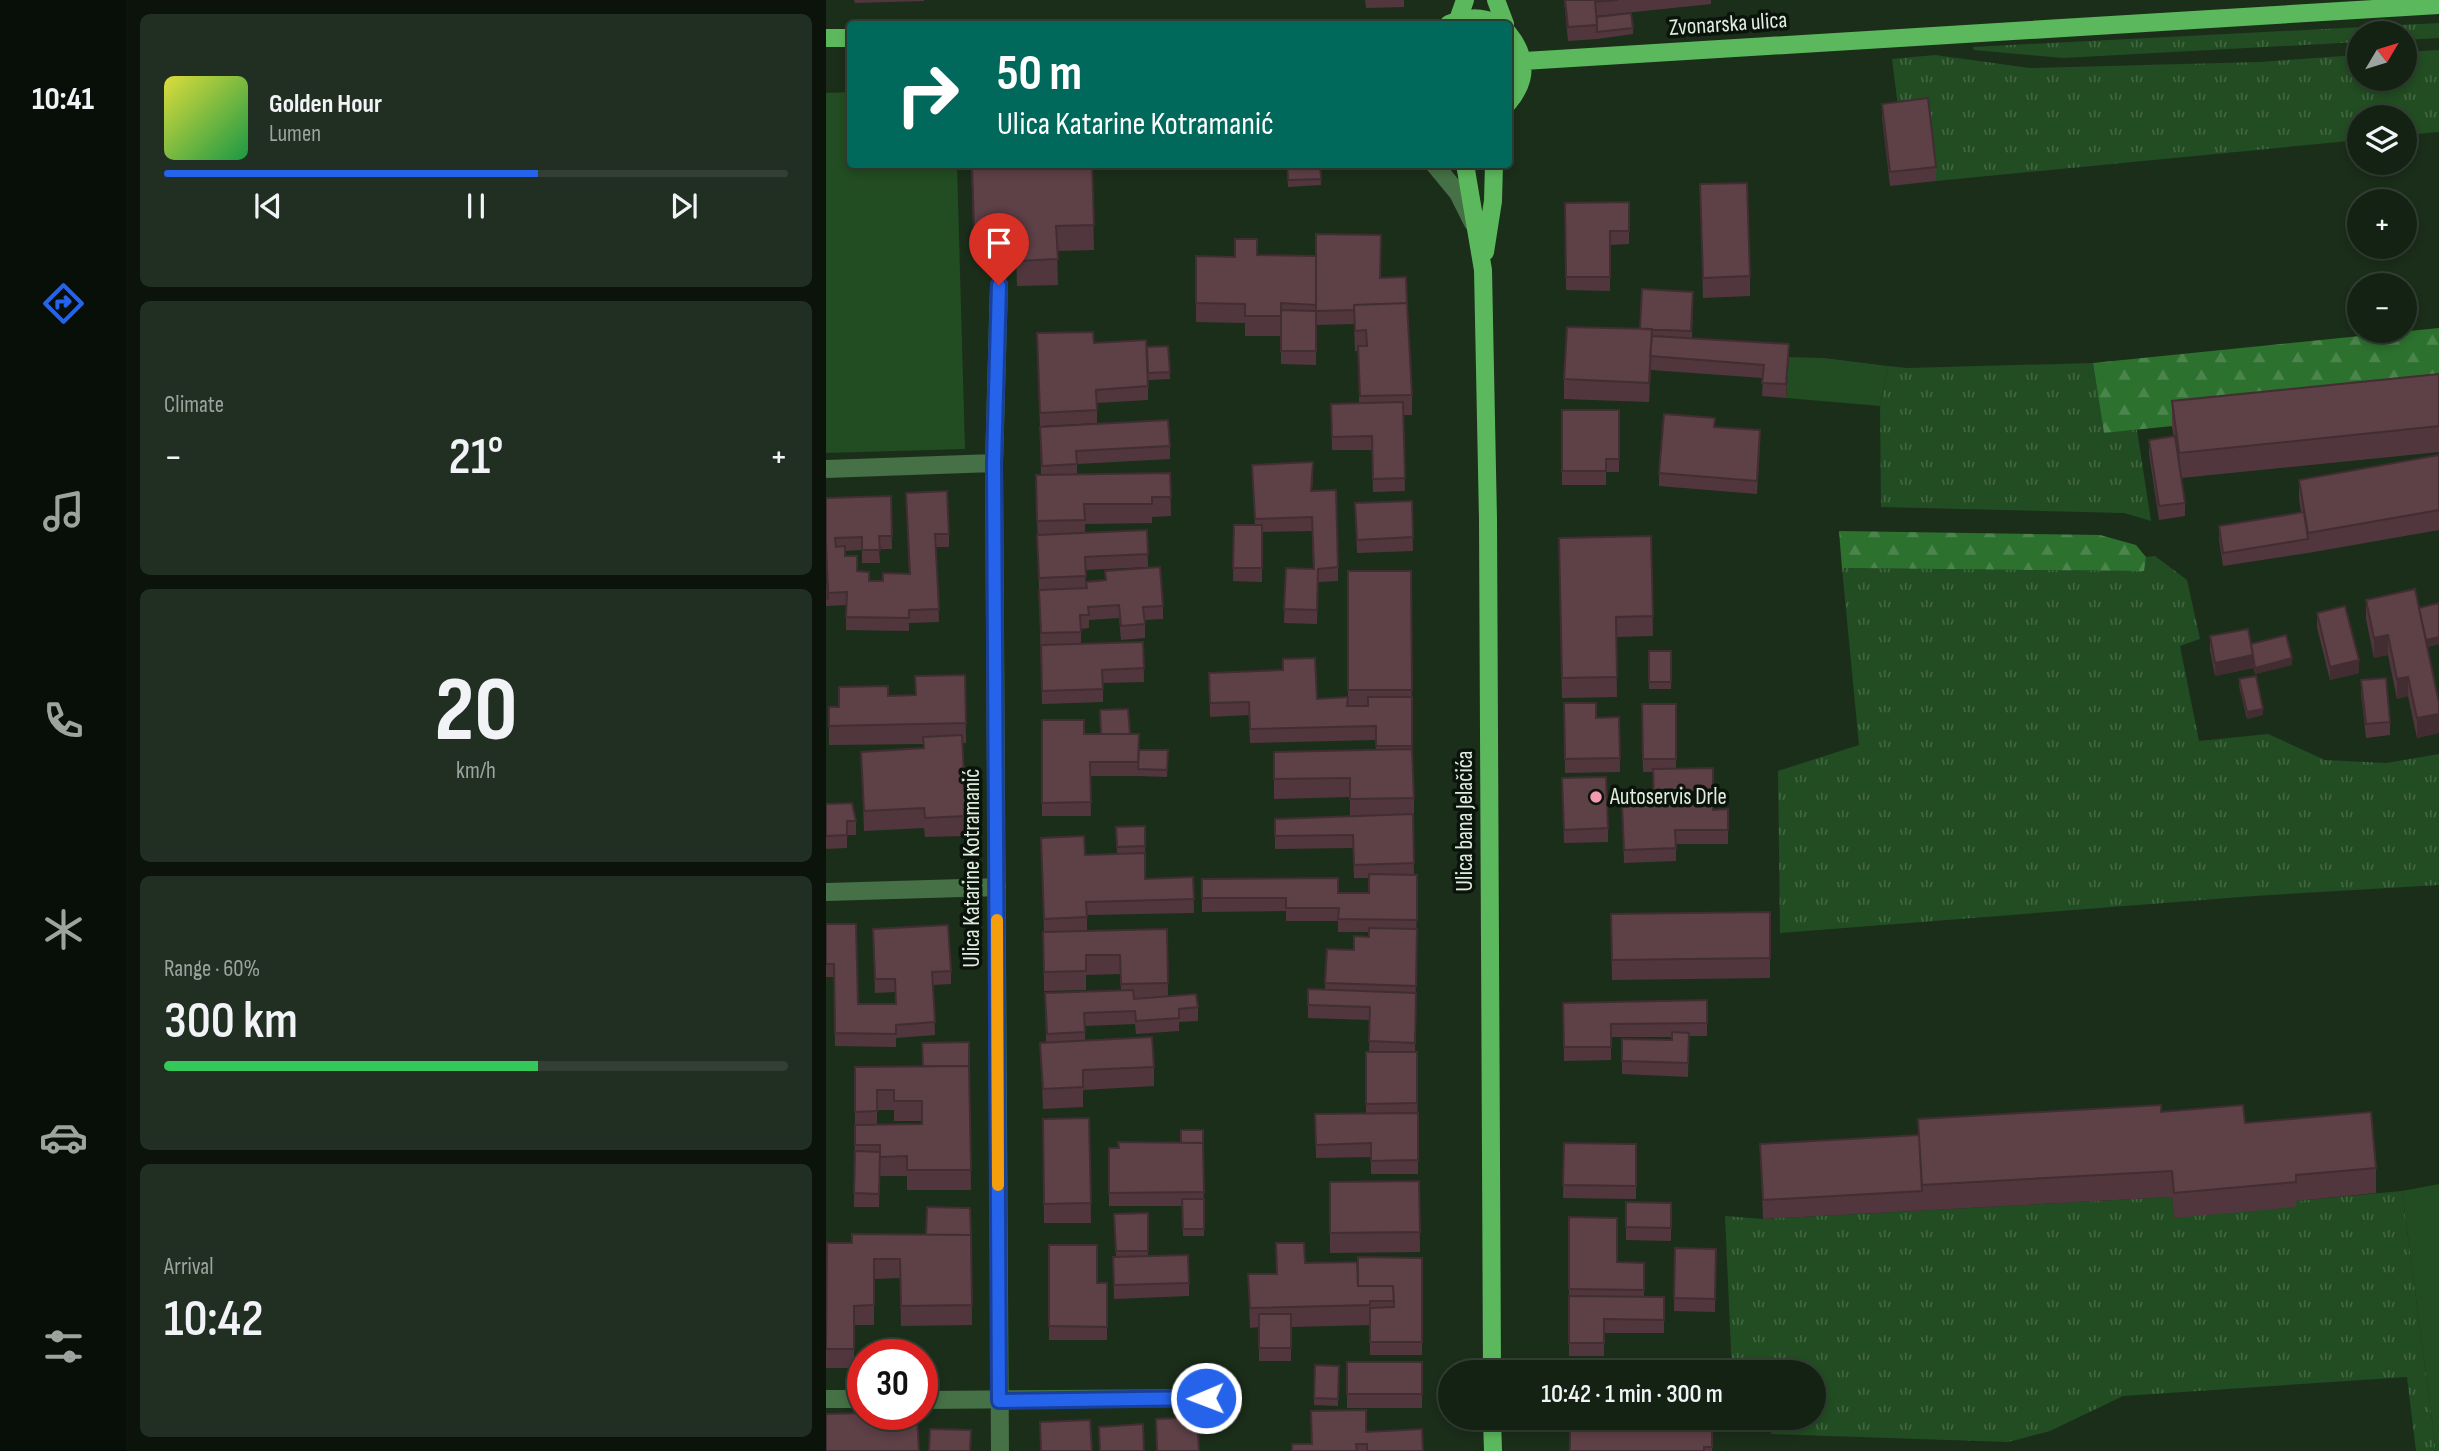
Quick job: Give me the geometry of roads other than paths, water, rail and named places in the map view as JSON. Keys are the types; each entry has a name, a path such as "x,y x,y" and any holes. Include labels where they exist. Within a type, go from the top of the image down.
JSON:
{"main road":[{"path":"1454,21 1465,0"},
{"path":"1496,0 1504,21"},
{"name":"Zvonarska ulica","path":"1523,61 2439,5"},
{"path":"1459,21 1475,18 1486,21"},
{"path":"826,38 847,38"},
{"path":"1512,38 1518,45 1523,61 1523,78 1512,98"},
{"name":"Ulica bana Jelačića","path":"1466,168 1483,270"},
{"name":"Ulica bana Jelačića","path":"1492,1360 1488,519 1483,270 1493,201 1494,168"},
{"path":"1492,1430 1493,1451"}],"street":[{"path":"1437,168 1458,193 1475,228"},
{"name":"Ulica Katarine Kotramanić","path":"999,285 994,463 1000,1451"},
{"path":"826,469 994,463"},
{"path":"826,892 997,887"},
{"path":"938,1400 1206,1398"},
{"path":"826,1399 847,1399"}],"place":[{"name":"Autoservis Drle","path":"1596,797"}]}
